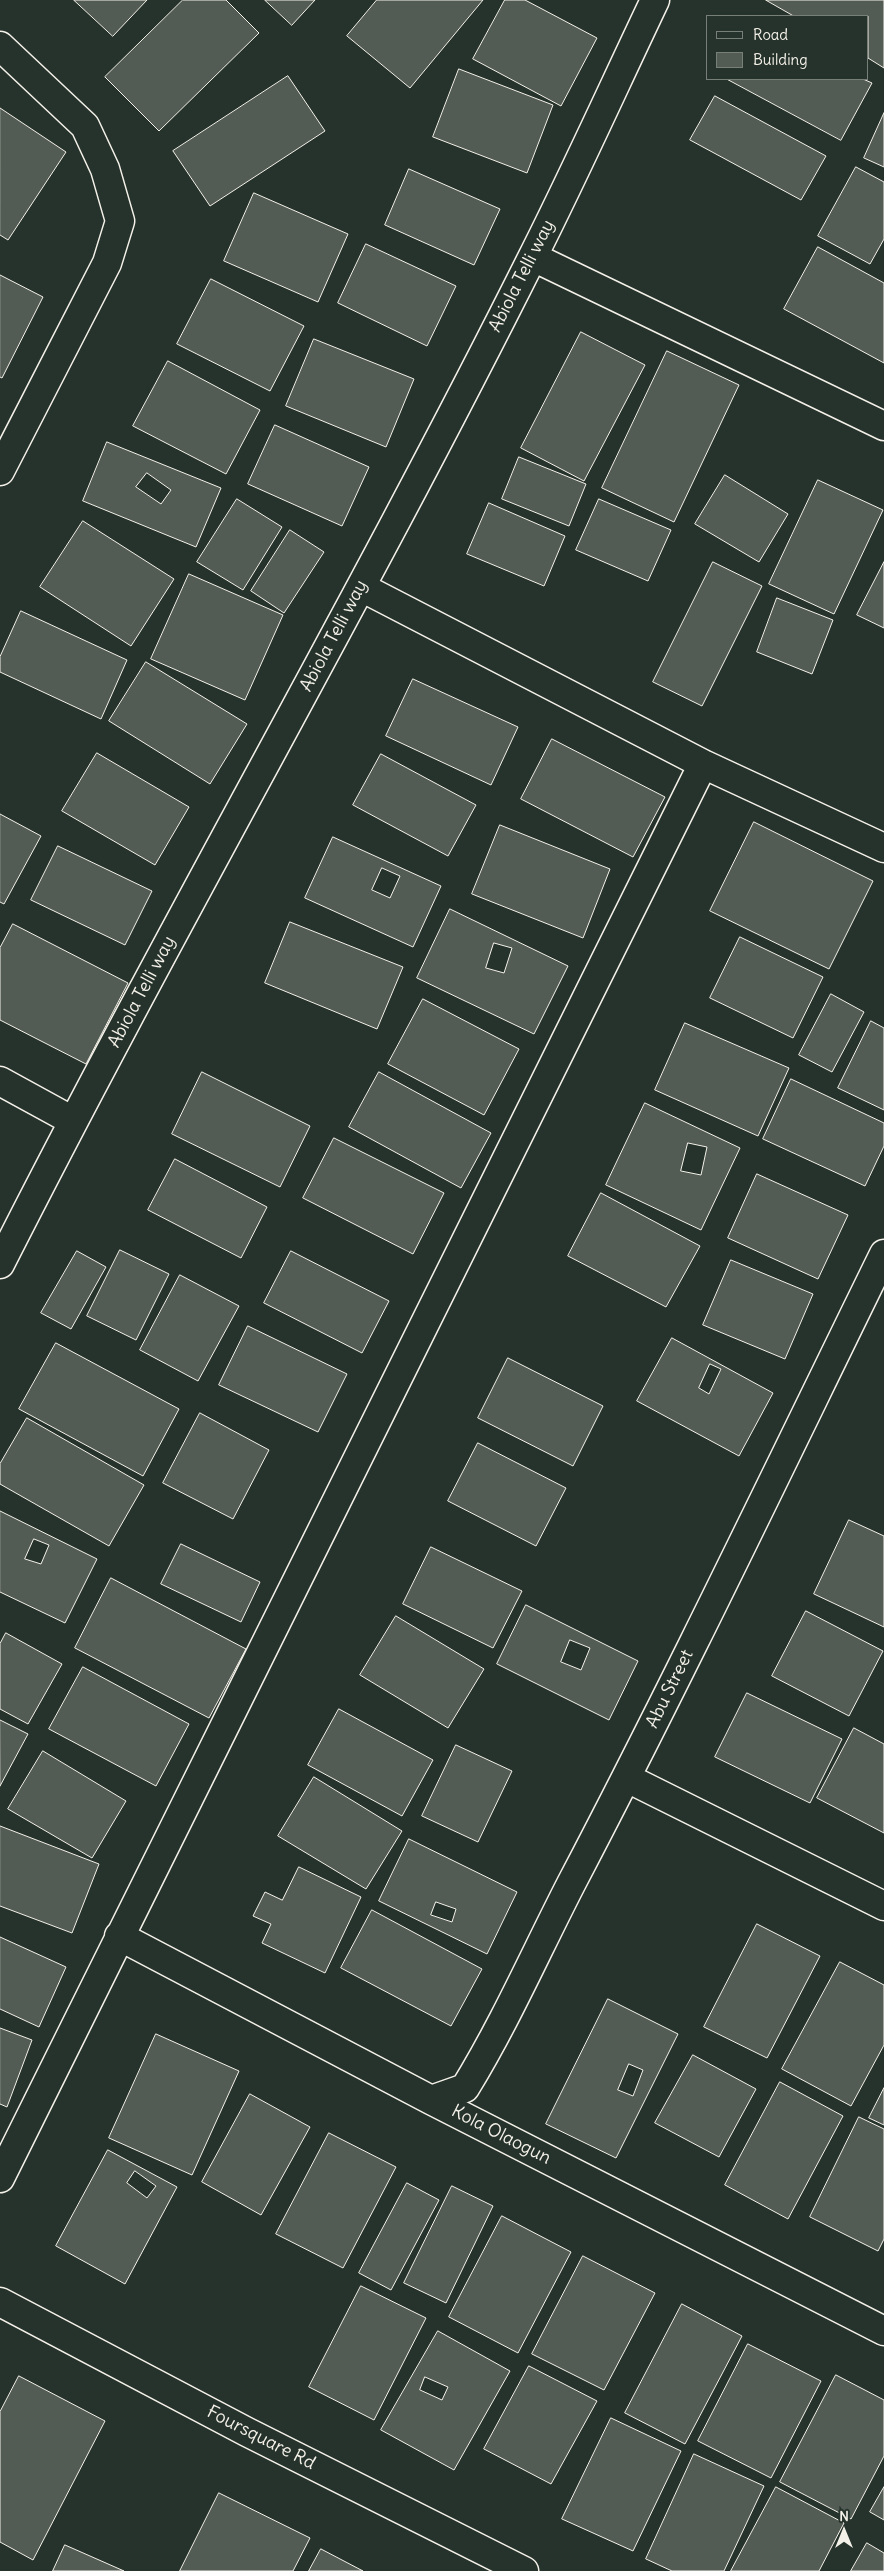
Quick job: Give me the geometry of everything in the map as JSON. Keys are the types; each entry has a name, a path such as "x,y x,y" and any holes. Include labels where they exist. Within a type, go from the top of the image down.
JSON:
{"street":[{"name":"Abiola Telli way","path":"0,1264 73,1121 361,587 533,257 655,0"},
{"path":"0,46 85,126 105,169 120,221 107,263 0,471"},
{"path":"533,257 884,426"},
{"path":"361,587 703,764 884,848"},
{"path":"0,2178 703,764"},
{"path":"0,1081 73,1121"},
{"name":"Abu Street","path":"431,2100 465,2088 493,2042 528,1967 627,1778 884,1254"},
{"path":"627,1778 884,1906"},
{"name":"Kola Olaogun","path":"119,1936 431,2100 884,2331"},
{"name":"Foursquare Rd","path":"0,2302 248,2432 524,2571"}],"building":[{"path":"74,0 147,0 113,36"},
{"path":"183,0 226,0 259,33 159,131 105,77"},
{"path":"265,0 315,0 292,25"},
{"path":"377,0 483,0 410,88 347,36"},
{"path":"505,0 525,0 597,38 561,106 473,59"},
{"path":"766,0 884,0 884,68 869,59 869,15 792,15"},
{"path":"459,69 553,105 527,173 433,137"},
{"path":"288,76 325,131 210,206 173,151"},
{"path":"729,80 865,80 872,83 841,140"},
{"path":"715,96 826,156 801,200 690,140"},
{"path":"0,108 66,152 8,240 0,235"},
{"path":"884,113 884,167 864,158"},
{"path":"856,167 884,182 884,239 870,264 818,236"},
{"path":"409,169 500,209 474,265 385,225"},
{"path":"254,193 348,234 318,302 224,261"},
{"path":"366,244 456,286 427,346 338,303"},
{"path":"818,247 884,283 884,363 784,309"},
{"path":"0,275 43,297 2,378 0,377"},
{"path":"211,279 304,326 270,391 177,344"},
{"path":"581,332 645,365 584,481 521,448"},
{"path":"314,339 414,379 386,447 286,406"},
{"path":"667,351 739,385 674,522 602,488"},
{"path":"168,361 260,410 226,474 133,426"},
{"path":"275,425 369,467 342,526 248,484"},
{"path":"107,442 221,488 196,547 83,501","holes":["147,473 171,490 161,504 136,487"]},
{"path":"519,457 586,484 569,526 502,499"},
{"path":"725,475 788,514 759,562 695,524"},
{"path":"818,480 883,510 834,614 769,584"},
{"path":"237,499 282,527 243,590 197,562"},
{"path":"599,499 671,530 648,581 576,550"},
{"path":"489,503 565,536 544,586 467,554"},
{"path":"83,521 174,579 131,646 40,587"},
{"path":"290,530 324,552 284,613 251,591"},
{"path":"713,562 762,586 702,706 653,682"},
{"path":"884,562 884,628 857,615"},
{"path":"189,574 283,615 245,700 151,659"},
{"path":"777,598 833,620 812,674 757,652"},
{"path":"21,611 127,660 101,719 0,672 0,657"},
{"path":"146,662 247,724 210,784 109,721"},
{"path":"413,679 518,727 491,785 386,736"},
{"path":"552,739 665,797 633,857 521,799"},
{"path":"97,753 189,807 155,865 62,811"},
{"path":"381,754 476,805 448,856 353,805"},
{"path":"0,814 41,836 4,904 0,902"},
{"path":"754,822 873,881 829,969 710,911"},
{"path":"500,825 610,869 583,938 472,894"},
{"path":"333,837 441,886 413,947 305,898","holes":["382,868 400,876 390,898 372,890"]},
{"path":"58,846 152,891 125,945 31,900"},
{"path":"450,909 568,966 534,1034 417,978","holes":["494,943 512,948 504,973 486,968"]},
{"path":"290,922 403,967 377,1029 265,983"},
{"path":"13,924 128,983 86,1064 0,1020 0,948"},
{"path":"740,937 823,977 793,1038 710,998"},
{"path":"831,994 864,1012 832,1072 799,1055"},
{"path":"423,999 519,1049 484,1115 388,1064"},
{"path":"871,1021 884,1028 884,1110 838,1088"},
{"path":"685,1023 789,1068 758,1136 655,1090"},
{"path":"202,1072 310,1126 280,1187 172,1134"},
{"path":"379,1072 491,1133 461,1188 349,1127"},
{"path":"791,1079 884,1123 884,1146 865,1186 763,1139"},
{"path":"645,1103 740,1148 701,1230 606,1185","holes":["688,1143 707,1147 701,1175 681,1171"]},
{"path":"334,1138 444,1193 413,1254 303,1198"},
{"path":"175,1159 267,1207 241,1258 148,1210"},
{"path":"757,1174 848,1215 818,1279 728,1238"},
{"path":"601,1193 700,1246 666,1307 568,1256"},
{"path":"120,1250 169,1274 136,1340 87,1316"},
{"path":"77,1251 106,1267 71,1329 41,1313"},
{"path":"291,1251 389,1301 362,1353 264,1303"},
{"path":"731,1260 813,1294 785,1359 703,1325"},
{"path":"180,1275 239,1306 198,1381 140,1350"},
{"path":"248,1326 347,1374 318,1432 219,1385"},
{"path":"672,1338 773,1393 739,1456 637,1401","holes":["710,1364 721,1369 709,1394 699,1388"]},
{"path":"56,1343 179,1409 143,1476 19,1409"},
{"path":"508,1358 603,1406 573,1466 478,1418"},
{"path":"200,1413 269,1450 233,1519 163,1483"},
{"path":"27,1418 144,1485 109,1546 0,1484 0,1464"},
{"path":"478,1443 566,1488 536,1546 448,1501"},
{"path":"0,1511 97,1559 65,1623 0,1592","holes":["34,1539 49,1545 41,1564 25,1559"]},
{"path":"849,1520 884,1536 884,1627 814,1594"},
{"path":"181,1544 260,1582 241,1622 161,1584"},
{"path":"431,1547 522,1591 493,1648 403,1604"},
{"path":"111,1578 246,1649 209,1718 75,1648"},
{"path":"526,1605 638,1661 609,1720 497,1664","holes":["570,1640 590,1648 581,1670 561,1662"]},
{"path":"806,1611 883,1651 849,1716 772,1676"},
{"path":"396,1616 484,1669 448,1728 360,1675"},
{"path":"6,1633 62,1664 28,1724 0,1709 0,1644"},
{"path":"83,1667 189,1724 156,1786 49,1729"},
{"path":"747,1693 842,1739 810,1803 715,1757"},
{"path":"339,1709 433,1760 402,1816 308,1765"},
{"path":"0,1720 28,1734 0,1786"},
{"path":"854,1728 884,1744 884,1833 817,1798"},
{"path":"456,1745 512,1771 478,1842 422,1816"},
{"path":"43,1751 126,1801 92,1858 8,1809"},
{"path":"314,1777 402,1831 366,1889 278,1836"},
{"path":"0,1826 99,1864 72,1933 0,1906"},
{"path":"409,1839 517,1892 487,1954 379,1901","holes":["436,1902 456,1909 452,1922 431,1915"]},
{"path":"299,1867 361,1897 325,1973 262,1943 271,1924 253,1916 265,1892 282,1900"},
{"path":"372,1910 482,1969 451,2026 341,1968"},
{"path":"757,1924 820,1956 767,2058 704,2027"},
{"path":"0,1937 66,1967 39,2027 0,2009"},
{"path":"840,1962 884,1985 884,2045 851,2106 782,2069"},
{"path":"608,1999 678,2034 616,2158 546,2124","holes":["629,2064 643,2070 633,2096 618,2090"]},
{"path":"0,2028 32,2040 7,2107 0,2104"},
{"path":"156,2034 239,2071 192,2175 109,2138"},
{"path":"693,2055 756,2089 719,2157 655,2123"},
{"path":"780,2082 843,2116 788,2219 725,2185"},
{"path":"884,2088 884,2125 869,2118"},
{"path":"250,2094 310,2127 261,2215 202,2182"},
{"path":"859,2117 884,2129 884,2239 878,2251 810,2217"},
{"path":"329,2133 396,2167 343,2268 276,2234"},
{"path":"108,2150 177,2187 125,2284 56,2246","holes":["135,2171 156,2186 147,2198 127,2183"]},
{"path":"407,2183 439,2200 391,2290 359,2273"},
{"path":"452,2186 493,2206 446,2303 404,2283"},
{"path":"502,2216 571,2252 518,2353 449,2317"},
{"path":"583,2256 655,2293 604,2390 532,2354"},
{"path":"361,2286 426,2318 374,2420 309,2387"},
{"path":"682,2304 742,2336 685,2444 625,2413"},
{"path":"438,2331 510,2371 454,2470 381,2430","holes":["425,2377 448,2387 442,2400 420,2390"]},
{"path":"748,2344 821,2381 771,2478 698,2441"},
{"path":"529,2366 597,2401 551,2484 484,2449"},
{"path":"836,2375 884,2400 884,2456 851,2519 780,2482"},
{"path":"19,2376 105,2421 33,2560 0,2542 0,2412"},
{"path":"611,2418 681,2451 633,2551 562,2519"},
{"path":"694,2454 764,2486 724,2571 672,2571 646,2559"},
{"path":"776,2487 844,2523 819,2571 731,2571"},
{"path":"884,2487 884,2520 870,2512"},
{"path":"219,2493 310,2538 293,2571 180,2571"},
{"path":"867,2543 884,2553 884,2571 851,2571"},
{"path":"65,2545 124,2571 53,2571"},
{"path":"321,2549 363,2571 309,2571"}]}
